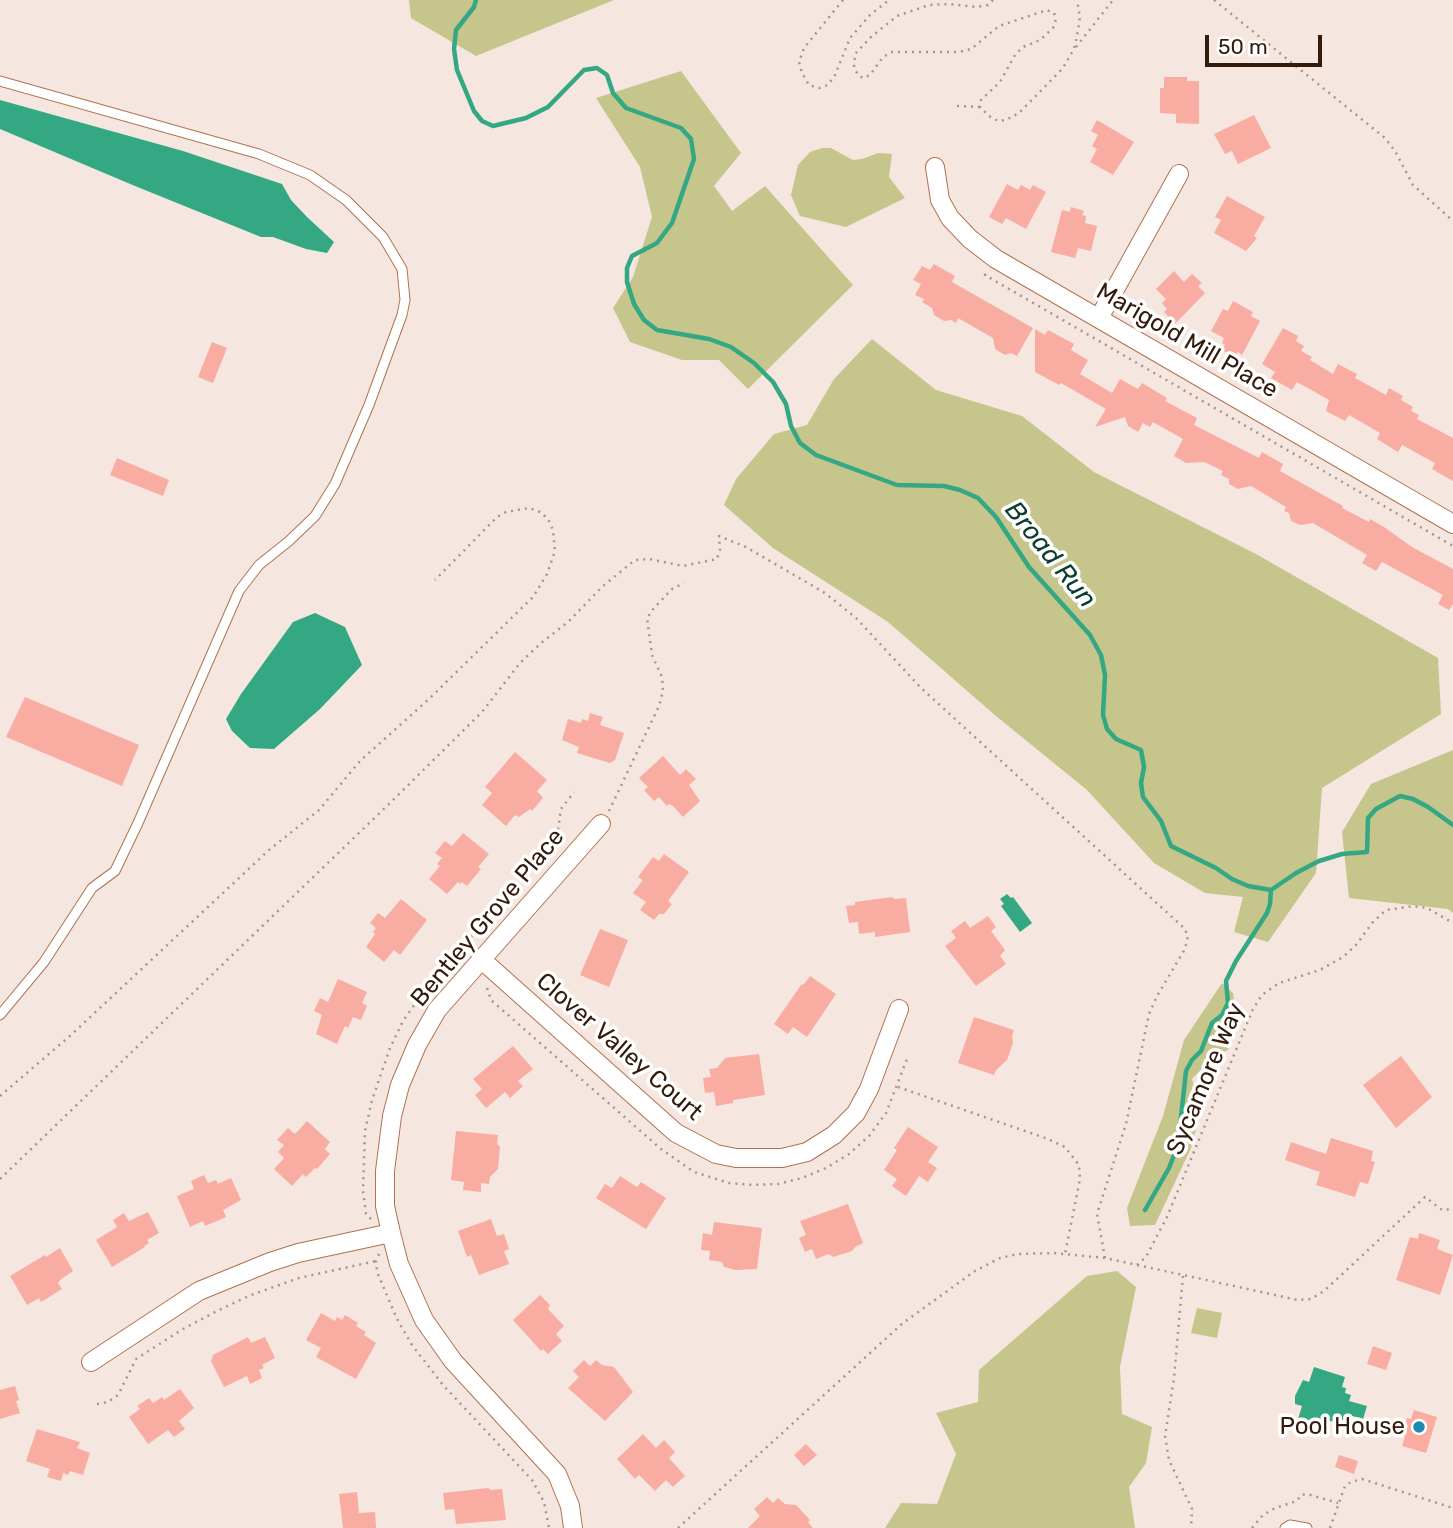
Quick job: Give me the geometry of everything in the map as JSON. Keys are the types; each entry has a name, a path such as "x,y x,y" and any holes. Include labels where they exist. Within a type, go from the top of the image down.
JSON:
{"street":[{"name":"Marigold Mill Place","path":"935,167 940,200 950,218 970,239 996,259 1453,524"},
{"path":"1098,318 1179,174"},
{"name":"Bentley Grove Place","path":"573,1528 570,1506 558,1474 453,1361 424,1320 384,1235 385,1171 392,1116 400,1085 417,1045 437,1010 601,824"},
{"name":"Clover Valley Court","path":"477,965 677,1133 708,1151 736,1158 782,1158 807,1152 834,1135 856,1113 869,1089 899,1009"},
{"path":"91,1362 199,1291 298,1253 384,1235"}],"lane":[{"path":"0,81 259,154 310,175 346,200 383,237 402,269 405,300 369,405 329,494 315,516 259,565 239,591 115,871 92,888 44,962 0,1014"},
{"path":"1285,1528 1290,1525 1307,1528"}],"path":[{"path":"844,0 804,48 799,62 809,85 819,88 828,85 835,75 850,38 870,15 889,0"},
{"path":"980,107 981,100 1000,82 1014,55 1023,47 1040,40 1053,28 1056,19 1054,13 1048,10 1011,21 999,26 971,49 959,52 892,52 883,57 870,75 863,78 854,67 855,54 897,16 929,5 977,7 988,5 993,0"},
{"path":"1074,50 1080,17 1077,0"},
{"path":"957,106 980,107 998,121 1019,113 1063,68 1113,0"},
{"path":"1214,0 1385,138 1413,186 1453,221"},
{"path":"996,259 985,275 1453,546"},
{"path":"0,1096 71,1035 269,850 319,810 360,761 429,699 533,597 547,574 555,551 553,530 548,519 540,512 517,508 497,516 435,580"},
{"path":"0,1180 398,795 482,712 520,663 569,621 603,586 635,560 649,559 683,566 717,559 720,550 719,536 746,547 825,593 856,618 920,687 1184,928 1188,936 1185,948 1149,1014 1126,1124 1097,1214 1105,1258"},
{"path":"601,824 625,780 663,691 662,677 652,655 647,618 673,589 684,583"},
{"path":"549,1528 544,1502 532,1480 443,1385 412,1345 383,1288 376,1261 381,1252 384,1235 366,1214 363,1191 365,1131 372,1100 390,1048 404,1021 424,991 455,954 553,845 557,837 561,809 574,792"},
{"name":"Sycamore Way","path":"1137,1266 1146,1257 1167,1217 1253,1009 1262,995 1279,983 1320,970 1343,957 1385,910 1413,906 1427,908 1453,923"},
{"path":"455,954 477,965 487,983 491,1000 629,1122 684,1166 710,1178 753,1185 778,1184 826,1168 849,1154 869,1136 886,1113 907,1059"},
{"path":"898,1087 1065,1147 1079,1165 1080,1179 1065,1254"},
{"path":"678,1528 903,1323 975,1271 1000,1258 1018,1254 1065,1254 1105,1258 1298,1300 1311,1299 1324,1291 1424,1197 1442,1210 1453,1209"},
{"path":"97,1404 108,1402 118,1395 126,1384 136,1359 219,1310 299,1278 376,1261"},
{"path":"1183,1276 1174,1378 1165,1436 1169,1460 1192,1509 1191,1528"},
{"path":"1330,1528 1345,1486 1362,1479 1453,1508"},
{"path":"1252,1528 1264,1515 1275,1508 1297,1501 1301,1495 1307,1494 1338,1503"}],"shaded area":[{"path":"409,0 614,0 476,56 411,18"},
{"path":"681,71 741,153 714,186 732,211 765,186 853,285 748,389 719,360 682,360 630,342 613,308 633,277 652,217 640,167 596,98"},
{"path":"0,100 183,151 282,184 291,200 334,242 327,253 306,249 273,237 261,237 0,129"},
{"path":"831,148 853,160 878,153 892,154 889,177 905,198 846,227 800,216 791,195 798,165 810,152"},
{"path":"872,339 936,390 1022,416 1094,472 1256,554 1438,658 1441,714 1322,788 1316,873 1268,942 1234,932 1243,897 1205,893 1154,863 1087,790 996,716 888,622 773,548 724,505 736,479 774,434 807,425 834,379"},
{"path":"315,613 345,627 362,665 320,709 274,749 250,748 232,731 226,719 293,622"},
{"path":"1453,750 1453,913 1448,909 1349,898 1342,832 1371,784"},
{"path":"1007,894 1013,897 1032,923 1020,932 1001,906 1004,904 1000,899"},
{"path":"1222,983 1233,993 1238,1021 1228,1050 1213,1057 1192,1079 1201,1109 1191,1148 1155,1225 1130,1226 1127,1208 1163,1116 1184,1040"},
{"path":"1117,1271 1136,1287 1120,1367 1122,1414 1152,1427 1146,1463 1129,1487 1135,1528 885,1528 901,1503 937,1504 956,1454 936,1413 978,1402 979,1370 1087,1276"},
{"path":"1197,1308 1222,1313 1217,1338 1191,1333"},
{"path":"1314,1367 1345,1377 1342,1387 1346,1388 1345,1393 1351,1395 1349,1401 1367,1406 1363,1419 1346,1414 1344,1420 1330,1421 1327,1431 1297,1422 1302,1406 1295,1404 1295,1396 1303,1380 1309,1382"}],"building":[{"path":"1164,77 1187,77 1187,81 1199,81 1199,124 1176,123 1176,114 1160,113 1160,88 1164,88"},
{"path":"1254,115 1271,148 1238,164 1232,151 1225,154 1214,134"},
{"path":"1097,120 1134,142 1113,175 1090,162 1097,149 1092,146 1098,135 1091,131"},
{"path":"1007,184 1018,190 1021,185 1030,190 1033,185 1046,192 1026,229 1006,218 1002,224 989,217"},
{"path":"1227,196 1265,217 1254,236 1257,238 1246,251 1214,233 1221,220 1215,217"},
{"path":"1071,207 1084,211 1082,215 1086,216 1085,223 1097,226 1091,251 1078,248 1075,258 1051,252 1062,210 1070,212"},
{"path":"934,264 955,276 952,282 1033,328 1017,356 1011,353 1005,355 995,349 993,338 958,318 956,323 951,320 944,321 922,302 924,299 915,295 921,284 913,280 922,266 930,270"},
{"path":"1174,271 1184,282 1192,274 1202,283 1198,286 1205,293 1175,324 1164,312 1167,309 1162,303 1166,299 1156,289"},
{"path":"1233,301 1253,312 1251,316 1260,321 1242,355 1238,352 1235,357 1222,350 1225,345 1222,343 1224,338 1211,331 1223,309 1228,311"},
{"path":"1283,328 1298,336 1296,341 1304,346 1301,351 1312,357 1310,360 1333,374 1338,364 1357,374 1355,378 1386,395 1389,388 1403,396 1401,400 1413,407 1411,411 1419,415 1417,419 1453,438 1453,481 1432,469 1435,463 1402,445 1398,452 1377,439 1380,433 1349,415 1345,421 1326,411 1329,400 1297,382 1292,390 1271,378 1275,372 1262,364"},
{"path":"1035,329 1045,335 1048,330 1074,344 1071,350 1088,360 1080,374 1112,393 1120,379 1138,389 1142,383 1167,398 1165,401 1197,418 1194,425 1259,458 1262,452 1283,464 1280,471 1343,506 1342,508 1369,522 1370,519 1412,547 1453,569 1453,604 1449,610 1438,604 1443,595 1382,562 1376,571 1362,563 1367,555 1313,523 1300,525 1291,521 1289,513 1284,511 1286,507 1251,486 1238,489 1221,475 1223,471 1204,462 1186,463 1174,456 1183,439 1153,422 1150,427 1143,423 1138,432 1128,426 1125,417 1095,427 1106,409 1061,383 1059,385 1035,372"},
{"path":"212,342 227,348 213,383 198,377"},
{"path":"117,458 169,480 163,496 110,475"},
{"path":"25,697 139,745 122,786 6,737"},
{"path":"590,713 603,717 600,725 624,733 615,760 610,763 577,753 579,747 562,740 568,719 581,723 582,719 588,721"},
{"path":"515,752 547,780 537,791 543,798 532,811 530,809 519,817 515,815 506,826 482,805 492,793 485,787"},
{"path":"663,756 680,775 686,769 696,779 689,785 700,801 683,817 659,797 654,801 644,790 648,787 639,778"},
{"path":"463,833 489,854 467,886 458,882 447,894 429,879 440,866 437,864 442,858 435,853 445,841 452,846"},
{"path":"664,854 689,872 668,901 672,904 664,914 659,914 654,920 640,910 646,902 633,893 643,880 638,877 653,857 659,861"},
{"path":"906,898 910,932 875,937 875,932 859,934 858,922 849,923 846,906 855,905 855,902"},
{"path":"401,899 427,920 400,955 394,950 384,962 366,947 376,928 370,923 378,913 385,918"},
{"path":"988,916 996,927 991,931 1005,950 1000,956 1006,964 976,986 945,946 956,938 951,931 965,921 970,928"},
{"path":"600,929 628,940 609,987 580,975"},
{"path":"810,976 836,994 807,1037 793,1027 788,1034 774,1024"},
{"path":"338,979 367,992 362,1003 367,1006 361,1020 353,1017 348,1028 345,1026 337,1044 316,1034 322,1015 314,1011 320,998 328,1002"},
{"path":"974,1017 1014,1030 1007,1060 994,1075 958,1063"},
{"path":"513,1046 533,1069 518,1081 523,1086 510,1098 505,1092 486,1108 475,1095 482,1089 473,1079"},
{"path":"759,1054 765,1095 733,1100 733,1103 716,1106 714,1092 705,1093 703,1078 711,1077 709,1069 717,1068 725,1058"},
{"path":"1401,1056 1432,1097 1396,1128 1363,1085"},
{"path":"307,1121 330,1142 325,1149 330,1154 317,1169 306,1177 303,1174 292,1186 274,1169 284,1158 278,1152 284,1145 277,1140 288,1128 295,1134"},
{"path":"908,1127 938,1147 928,1162 937,1168 928,1182 919,1176 906,1196 892,1186 897,1179 884,1170"},
{"path":"456,1131 498,1135 498,1169 490,1177 489,1184 481,1183 481,1192 463,1190 464,1182 451,1180"},
{"path":"1331,1138 1373,1151 1371,1161 1375,1162 1368,1184 1360,1182 1355,1197 1316,1185 1320,1172 1285,1160 1291,1142 1326,1154"},
{"path":"204,1175 208,1183 216,1180 218,1184 231,1178 241,1200 223,1210 226,1217 205,1226 203,1221 190,1227 177,1196 194,1189 191,1181"},
{"path":"620,1176 637,1187 641,1182 666,1198 646,1229 596,1198 605,1184 612,1188"},
{"path":"848,1204 863,1243 852,1251 833,1257 829,1254 816,1259 812,1249 805,1252 799,1238 806,1235 800,1221"},
{"path":"148,1212 159,1233 147,1240 149,1243 145,1247 112,1267 96,1240 117,1227 113,1220 124,1213 129,1221"},
{"path":"491,1219 497,1236 504,1234 509,1249 504,1251 509,1264 479,1275 471,1255 467,1257 458,1231"},
{"path":"714,1222 762,1228 757,1269 736,1270 724,1267 722,1262 709,1260 710,1251 701,1250 703,1233 712,1235"},
{"path":"1419,1233 1440,1240 1437,1249 1453,1255 1440,1295 1396,1280 1410,1237 1418,1239"},
{"path":"60,1248 73,1271 58,1283 62,1289 41,1302 39,1298 27,1305 10,1276"},
{"path":"540,1295 550,1305 548,1309 564,1326 556,1334 562,1341 548,1354 543,1349 541,1351 513,1320"},
{"path":"321,1313 335,1321 337,1317 342,1320 345,1315 358,1323 356,1326 366,1332 364,1335 376,1343 356,1379 316,1357 321,1348 306,1340"},
{"path":"248,1337 251,1343 265,1337 275,1358 262,1365 264,1368 259,1370 262,1378 250,1384 247,1376 224,1387 211,1361 213,1355"},
{"path":"1373,1346 1392,1353 1386,1370 1367,1364"},
{"path":"584,1360 590,1366 596,1360 602,1365 614,1367 633,1392 605,1421 568,1388 579,1377 573,1371"},
{"path":"15,1386 20,1413 0,1419 0,1390"},
{"path":"180,1389 194,1408 179,1421 185,1429 174,1437 168,1430 148,1444 129,1417 140,1409 137,1406 149,1398 153,1403 162,1397 164,1400"},
{"name":"Pool House","path":"1414,1410 1437,1417 1426,1453 1402,1446 1407,1418 1411,1419"},
{"path":"37,1429 80,1442 77,1448 90,1453 83,1475 70,1471 68,1475 63,1473 61,1481 47,1477 50,1469 26,1461"},
{"path":"643,1434 656,1448 664,1440 675,1452 669,1458 685,1476 673,1487 666,1480 655,1491 639,1475 635,1479 617,1459"},
{"path":"806,1444 817,1455 804,1466 794,1455"},
{"path":"1339,1455 1358,1461 1354,1474 1335,1467"},
{"path":"502,1489 506,1520 456,1524 454,1509 445,1510 443,1493"},
{"path":"357,1492 359,1513 375,1512 376,1528 343,1528 339,1494"},
{"path":"767,1497 773,1503 778,1498 785,1504 796,1505 810,1520 808,1522 813,1528 748,1528 760,1516 754,1509"}],"waterway":[{"name":"Broad Run","path":"476,0 474,7 456,30 454,49 457,70 474,111 482,121 493,126 526,118 548,107 584,70 597,68 607,75 613,93 626,108 681,128 691,139 694,159 672,223 657,243 632,256 627,268 627,282 634,304 644,320 657,330 709,339 731,347 754,363 773,382 786,404 791,426 800,443 816,455 897,485 944,486 978,498 996,517 1029,567 1090,635 1101,655 1105,675 1103,715 1107,729 1116,739 1141,750 1144,767 1141,783 1143,797 1161,821 1171,846 1232,879 1248,886 1271,890"},
{"name":"Broad Run","path":"1271,890 1319,861 1342,854 1367,852 1368,818 1376,809 1400,796 1428,807 1453,825"},
{"path":"1145,1210 1169,1168 1178,1145 1186,1071 1201,1051 1212,1023 1222,1015 1228,1003 1226,981 1267,913 1271,890"}],"place":[{"name":"Pool House","path":"1419,1427"}]}
